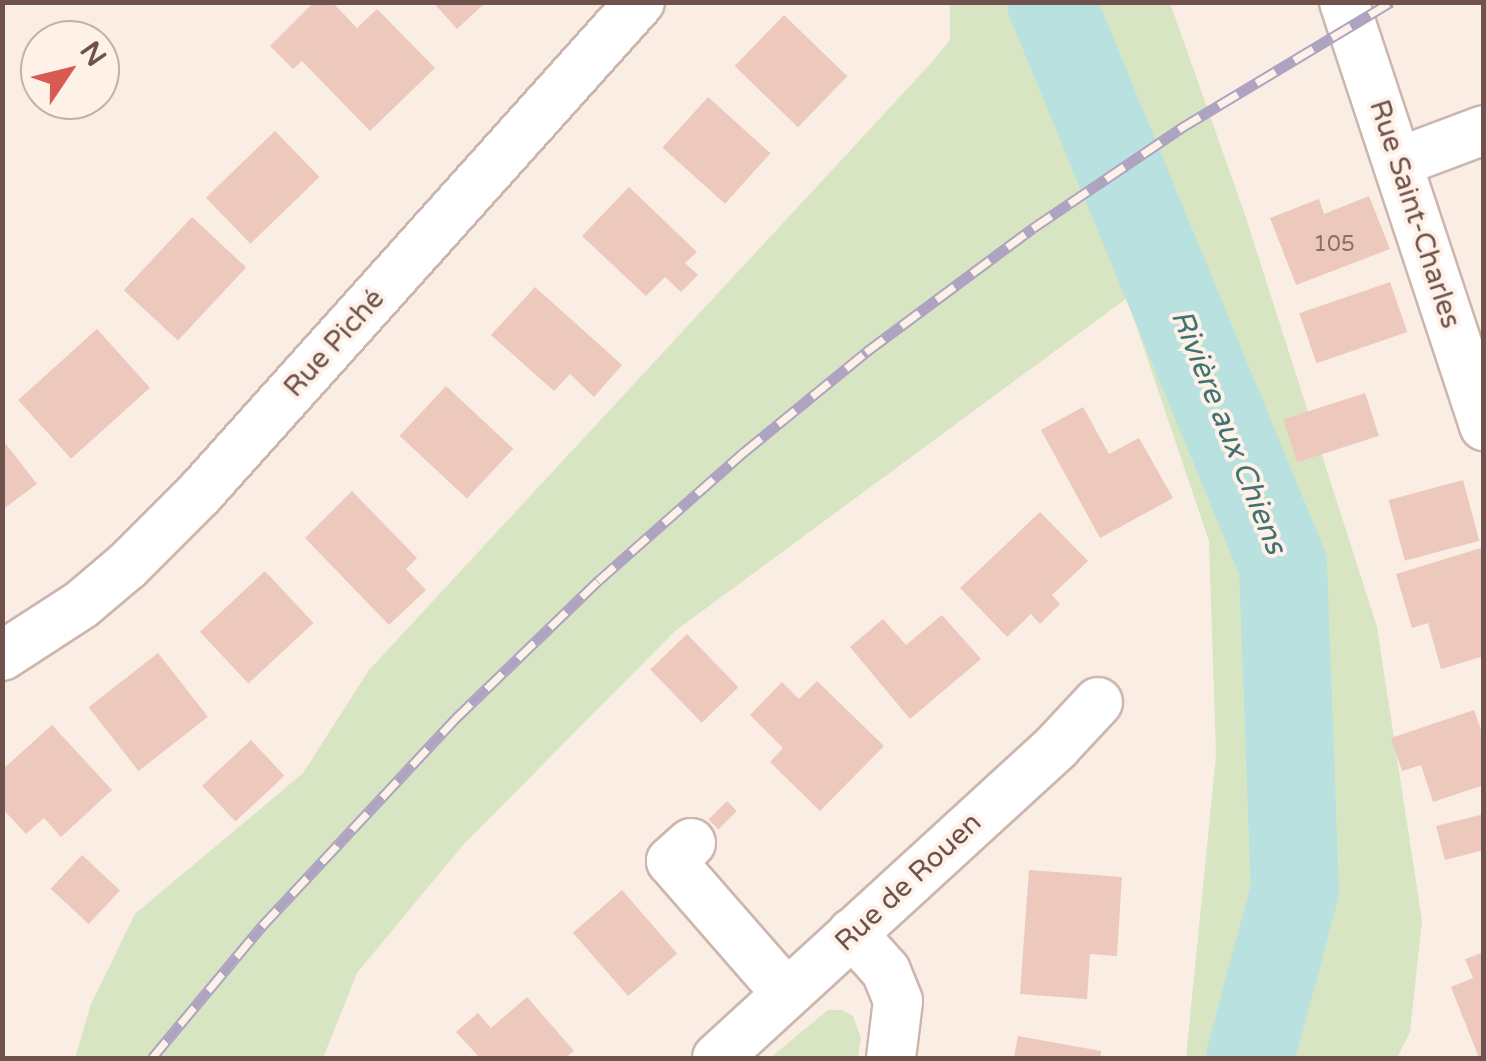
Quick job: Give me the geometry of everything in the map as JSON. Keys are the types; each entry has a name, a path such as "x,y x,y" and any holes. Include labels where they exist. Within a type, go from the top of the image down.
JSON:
{"street":[{"name":"Rue Piché","path":"2,656 114,577 200,493 640,2"},
{"name":"Rue Saint-Charles","path":"1344,2 1484,426"},
{"path":"1399,162 1484,130"},
{"name":"Rue de Rouen","path":"716,1058 1064,738 1098,702"},
{"path":"692,844 671,862 787,994"},
{"path":"852,933 886,971 898,1001 891,1058"}],"green space":[{"path":"950,3 1170,3 1245,215 1377,627 1422,921 1410,1032 1397,1058 1186,1058 1216,755 1209,541 1127,298 675,631 463,845 357,973 323,1058 75,1058 91,1004 135,914 303,773 369,670 933,61 950,40"},
{"path":"828,1010 842,1010 853,1016 861,1038 858,1058 770,1058"}],"building":[{"path":"314,2 332,2 357,28 377,9 435,68 370,131 302,61 293,69 270,46"},
{"path":"433,2 486,2 457,29"},
{"path":"784,15 847,76 798,127 735,66"},
{"path":"708,97 770,153 725,204 662,148"},
{"path":"275,131 319,177 250,244 206,198"},
{"path":"629,187 697,252 685,263 698,275 681,292 665,277 646,296 582,236"},
{"path":"1369,196 1390,249 1296,285 1270,218 1319,199 1324,214"},
{"path":"192,217 246,267 178,341 124,290"},
{"path":"1390,282 1407,332 1316,363 1299,313"},
{"path":"535,287 622,365 594,397 570,374 554,391 491,335"},
{"path":"97,329 150,388 71,459 18,400"},
{"path":"446,386 513,449 467,498 400,436"},
{"path":"1365,393 1379,436 1297,462 1283,420"},
{"path":"1083,407 1109,454 1139,438 1173,498 1100,538 1041,430"},
{"path":"2,439 37,484 2,510"},
{"path":"1463,480 1479,541 1405,561 1389,500"},
{"path":"352,491 417,558 406,569 426,590 389,625 305,538"},
{"path":"1040,512 1088,561 1052,595 1060,604 1040,624 1031,614 1007,637 960,588"},
{"path":"1481,548 1484,656 1441,669 1428,623 1412,628 1396,574"},
{"path":"265,571 313,623 248,684 200,632"},
{"path":"942,615 981,659 910,719 850,647 883,619 906,645"},
{"path":"687,634 738,687 702,723 650,669"},
{"path":"158,653 208,717 139,771 89,707"},
{"path":"817,681 884,746 820,811 770,762 783,748 750,715 782,682 799,699"},
{"path":"1474,710 1484,738 1484,785 1433,802 1421,765 1402,771 1391,738"},
{"path":"52,725 112,790 61,837 44,818 26,834 2,808 2,770"},
{"path":"251,740 284,776 235,822 202,786"},
{"path":"727,801 737,811 719,829 709,819"},
{"path":"1484,814 1484,850 1445,860 1436,826"},
{"path":"82,855 120,890 89,924 51,889"},
{"path":"1029,870 1122,877 1117,956 1090,954 1087,999 1020,994"},
{"path":"622,890 677,953 628,996 573,933"},
{"path":"1484,952 1484,1058 1479,1058 1451,987 1473,978 1465,959"},
{"path":"527,997 574,1051 565,1058 480,1058 456,1032 478,1013 491,1028"},
{"path":"1018,1036 1101,1051 1100,1058 1014,1058"}],"waterway":[{"name":"Rivière aux Chiens","path":"1051,2 1283,565 1295,890 1250,1058"}],"railway":[{"path":"152,1058 262,926 455,719 598,581 744,452 866,352 1033,228 1181,128 1391,2"}]}
